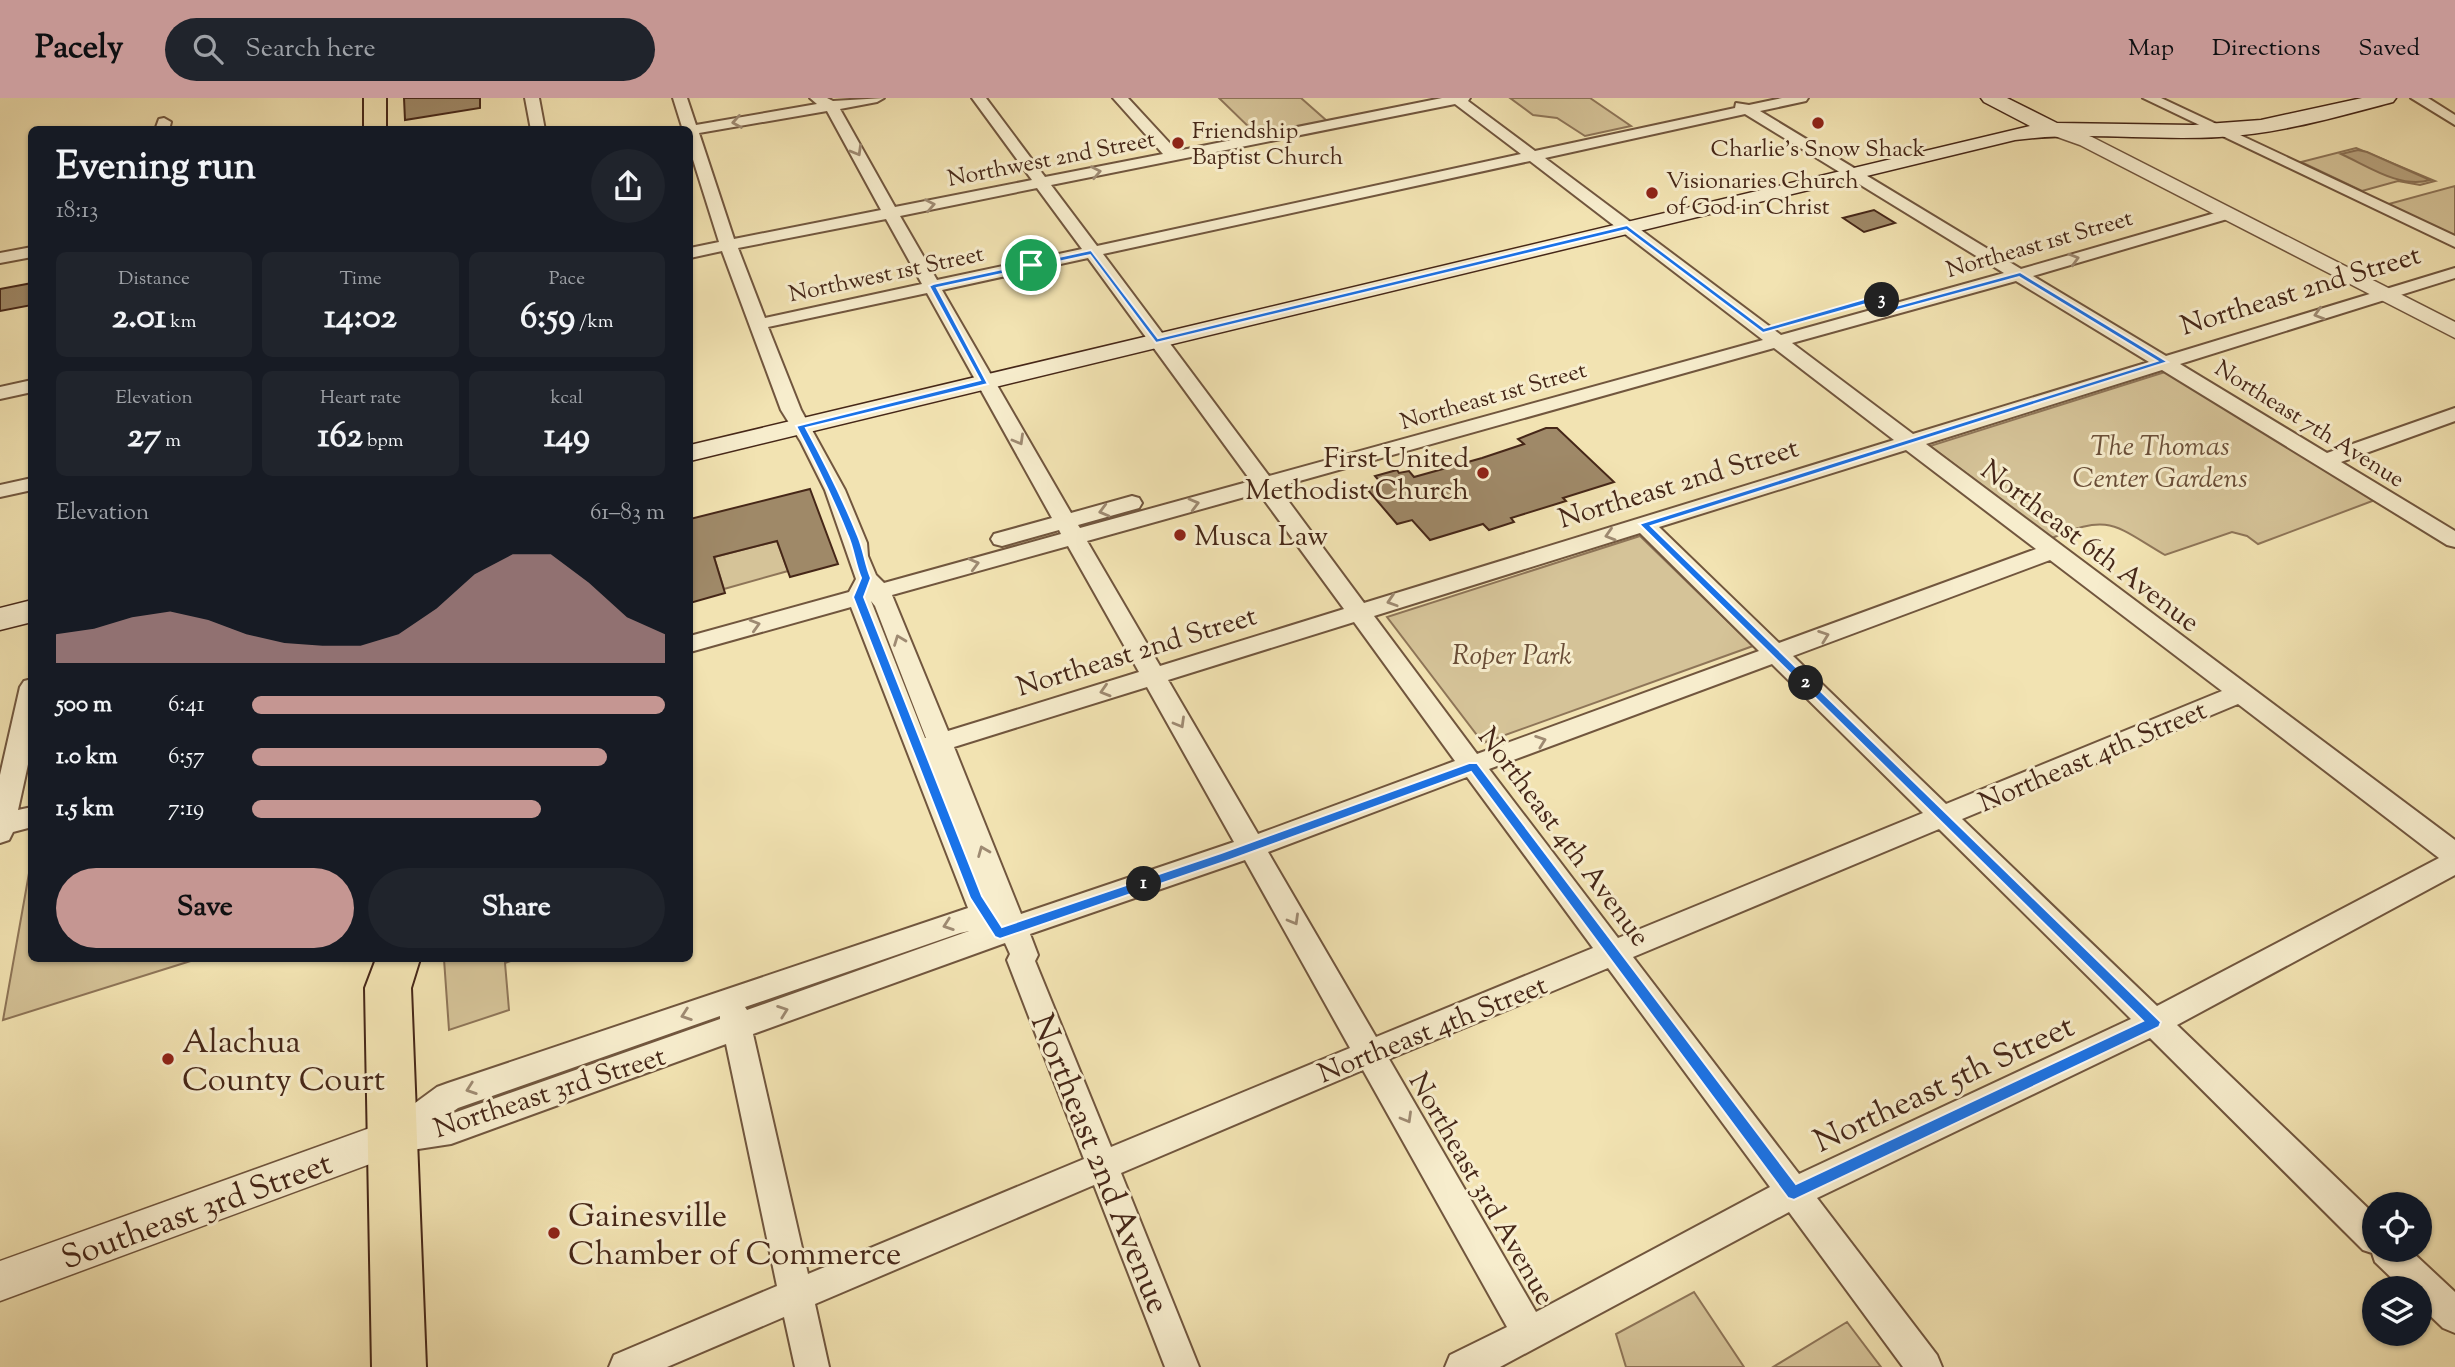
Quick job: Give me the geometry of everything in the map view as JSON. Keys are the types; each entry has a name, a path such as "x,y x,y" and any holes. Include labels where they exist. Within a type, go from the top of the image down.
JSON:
{"main road":[{"path":"375,98 375,126"},
{"path":"1991,98 2055,130"},
{"path":"693,452 2015,134 2055,130 2219,131 2273,126 2386,98"},
{"path":"0,619 28,612"},
{"path":"385,969 399,1367"}],"street":[{"path":"532,98 537,126"},
{"name":"Northeast 2nd Avenue","path":"680,98 689,126"},
{"path":"693,129 824,102 877,98"},
{"name":"Northeast 4th Avenue","path":"979,98 1156,341 1925,1367"},
{"path":"1120,98 1174,157"},
{"name":"Northeast 7th Avenue","path":"1728,98 2455,540"},
{"name":"Northwest 1st Street","path":"760,324 1801,98"},
{"path":"2150,98 2455,242"},
{"name":"Northwest 2nd Street","path":"693,252 1460,99"},
{"name":"Northeast 6th Avenue","path":"1460,99 1531,156 2455,855"},
{"path":"2423,100 2455,113"},
{"path":"2423,100 2455,121"},
{"name":"Northeast 3rd Avenue","path":"824,102 892,213 985,382 1530,1334"},
{"path":"2055,130 2086,141 2202,206 2228,214 2455,331"},
{"name":"Northeast 2nd Avenue","path":"693,139 728,246 791,410 835,490 856,543 859,564 868,589 1001,928 1024,955 1021,960 1182,1367"},
{"name":"Northeast 1st Street","path":"693,643 1071,529 1770,337 1886,303 2002,263 2202,206"},
{"name":"Northeast 1st Street","path":"1886,303 2020,275 2228,214"},
{"path":"2092,237 2111,248"},
{"path":"0,258 28,253"},
{"name":"Northeast 2nd Street","path":"929,746 2455,273"},
{"path":"0,393 28,387"},
{"path":"2324,461 2455,414"},
{"path":"0,491 28,485"},
{"path":"1644,524 2362,1225"},
{"name":"Northeast 3rd Street","path":"393,1138 451,1129 734,1013 1252,847 2052,551"},
{"name":"Northeast 1st Street","path":"693,625 868,589"},
{"name":"Northeast 4th Street","path":"626,1367 1371,1053 2240,693"},
{"path":"1,828 28,705"},
{"path":"1,828 28,818"},
{"name":"Northeast 5th Street","path":"1462,1367 1530,1334 1794,1193 2154,1022 2455,862"},
{"path":"734,1013 811,1367"},
{"name":"Southeast 3rd Street","path":"0,1281 393,1138"},
{"path":"2399,1262 2455,1316"}],"green space":[{"path":"1219,98 1301,98 1327,121 1257,135"},
{"path":"1510,98 1590,98 1631,126 1585,136 1557,118 1533,115"},
{"path":"2356,148 2435,181 2420,185 2398,181 2362,191 2301,162"},
{"path":"2455,186 2455,238 2385,205"},
{"name":"The Thomas Center Gardens","path":"2165,372 2375,500 2258,544 2247,536 2232,532 2165,555 2122,530 2100,524 2071,530 2052,538 1930,446"},
{"name":"Roper Park","path":"1640,536 1753,646 1483,743 1387,617"},
{"path":"777,541 788,571 724,589 714,557"},
{"path":"28,879 28,962 187,962 3,1020"},
{"path":"444,962 508,962 505,963 509,1010 449,1030"},
{"path":"1694,1292 1744,1367 1626,1367 1616,1334"},
{"path":"1847,1322 1881,1367 1773,1367"}],"shaded area":[{"path":"2358,150 2430,180 2419,182 2396,179 2341,154"}],"building":[{"path":"404,98 480,98 480,108 405,120"},
{"path":"1874,210 1895,223 1864,232 1843,218"},
{"path":"28,284 28,306 0,311 0,289"},
{"path":"1546,428 1557,428 1614,482 1563,498 1566,501 1511,518 1514,522 1489,530 1483,524 1430,540 1412,520 1397,524 1367,489 1382,484 1375,476 1397,470 1399,473 1409,471 1414,477 1482,458 1524,444 1518,439"},
{"path":"810,489 838,564 790,577 777,541 714,557 725,593 693,602 693,518"}],"place":[{"name":"Charlie's Snow Shack","path":"1818,123"},
{"name":"Friendship Baptist Church","path":"1178,143"},
{"name":"Visionaries Church of God in Christ","path":"1652,193"},
{"name":"First United Methodist Church","path":"1483,473"},
{"name":"Musca Law","path":"1180,535"},
{"name":"Alachua County Court","path":"168,1059"},
{"name":"Gainesville Chamber of Commerce","path":"554,1233"}],"route":[{"path":"1627,228 1763,331 1878,298 1894,309 2020,275 2164,362 1644,524 2154,1022 1794,1193 1473,766 1225,857 1000,933 976,898 858,597 866,578 859,564 856,543 835,490 800,426 985,382 933,286 1031,265 1091,252 1156,341 1627,228"}]}
